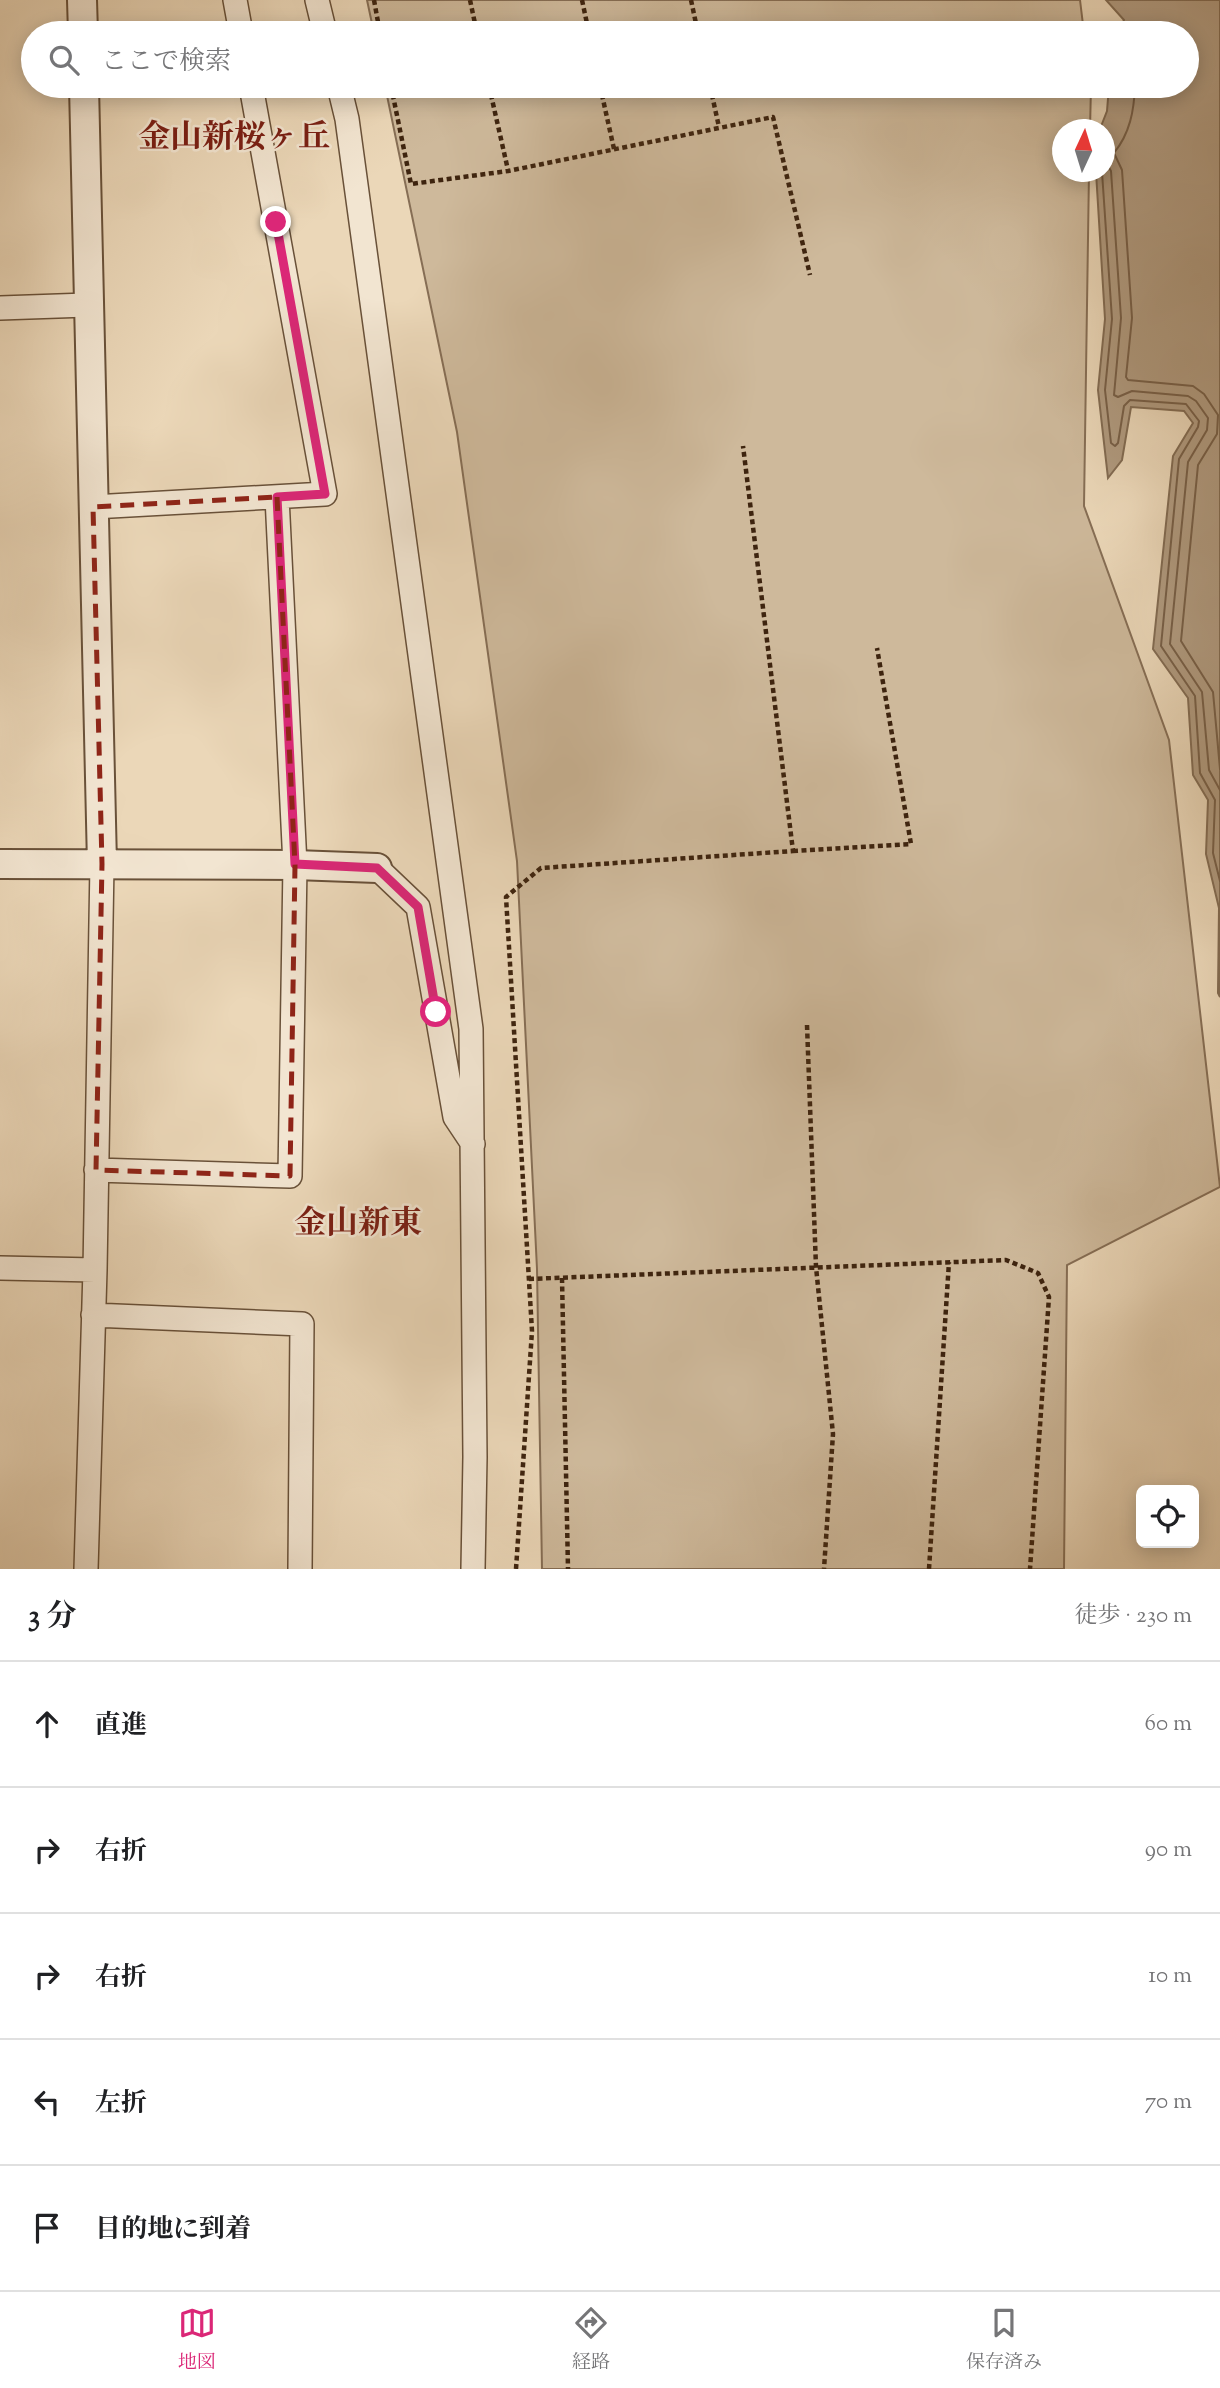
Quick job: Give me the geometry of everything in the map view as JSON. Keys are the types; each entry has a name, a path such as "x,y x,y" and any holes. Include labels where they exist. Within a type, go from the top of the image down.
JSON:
{"street":[{"path":"82,0 83,21"},
{"path":"235,0 239,21"},
{"path":"317,0 322,21"},
{"path":"84,98 102,864 95,1270 86,1569"},
{"path":"93,507 325,494 253,98"},
{"path":"342,98 347,119 471,1029 475,1457 473,1569"},
{"path":"0,308 87,305"},
{"path":"96,1170 290,1176 295,864 277,497"},
{"path":"0,864 295,864 377,868 418,907 455,1117 473,1144"},
{"path":"0,1268 95,1270"},
{"path":"93,1315 302,1324 300,1569"}],"path":[{"path":"374,0 378,21"},
{"path":"470,0 474,21"},
{"path":"582,0 586,21"},
{"path":"691,0 695,21"},
{"path":"393,98 411,184 508,171 773,117 810,275"},
{"path":"492,98 508,171"},
{"path":"603,98 614,149"},
{"path":"713,98 719,127"},
{"path":"743,446 793,851"},
{"path":"516,1569 532,1331 506,897 541,868 911,844 877,648"},
{"path":"807,1025 816,1267 833,1434 824,1569"},
{"path":"529,1279 1006,1260 1038,1273 1049,1297 1031,1569"},
{"path":"929,1569 949,1262"},
{"path":"562,1278 568,1569"}],"highlighted area":[{"path":"277,497 295,865 290,1176 96,1170 102,864 93,507"}],"shaded area":[{"path":"367,0 1080,0 1083,21 371,21"},
{"path":"387,98 1091,98 1090,119 1052,119 1052,182 1089,182 1084,506 1169,740 1220,1187 1067,1265 1064,1569 542,1569 537,1269 517,861 457,432"}],"water":[{"path":"1106,0 1220,0 1220,997 1219,908 1206,854 1208,800 1193,775 1188,698 1153,649 1173,456 1193,423 1184,411 1131,407 1122,460 1108,478 1098,390 1105,319 1097,182 1115,182 1115,119 1104,119 1108,98 1199,98 1199,21 1124,21"}],"district":[{"name":"金山新桜ヶ丘","path":"234,139"},
{"name":"金山新東","path":"358,1225"}],"route":[{"path":"276,222 325,494 277,497 295,864 377,868 418,907 436,1012"}]}
